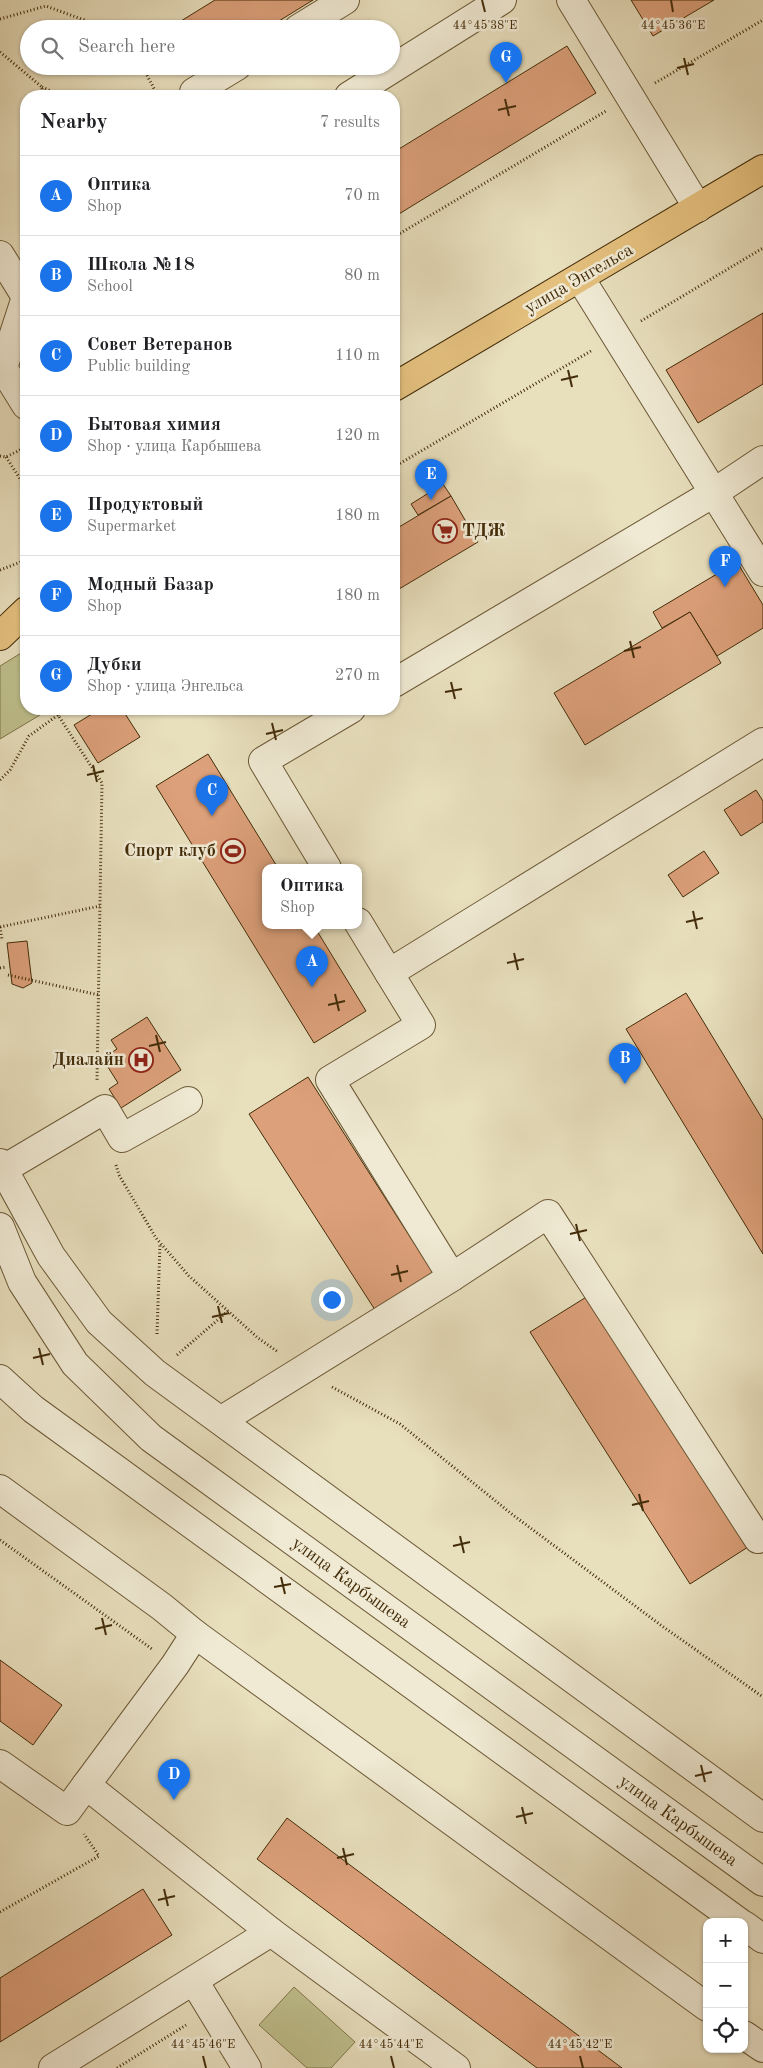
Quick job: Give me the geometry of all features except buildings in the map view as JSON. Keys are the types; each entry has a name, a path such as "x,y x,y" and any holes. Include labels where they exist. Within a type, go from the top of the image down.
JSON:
{"main road":[{"name":"улица Энгельса","path":"400,383 763,169"},
{"path":"0,611 20,609"},
{"path":"0,636 20,615"}],"street":[{"path":"313,20 345,0"},
{"path":"400,64 502,0"},
{"path":"571,0 629,98 698,208"},
{"path":"197,90 221,75"},
{"path":"359,90 382,75"},
{"path":"0,255 20,287"},
{"path":"580,278 712,494 763,572"},
{"path":"20,316 3,368 20,395"},
{"path":"400,679 712,494 763,460"},
{"path":"324,864 263,761 341,715"},
{"path":"389,973 763,742"},
{"path":"362,929 421,1025 330,1080 452,1277"},
{"path":"188,1101 122,1138 105,1109 1,1166 51,1256 99,1322 155,1373 222,1420 763,1818"},
{"path":"222,1420 452,1277 548,1214 758,1539"},
{"name":"улица Карбышева","path":"0,1227 22,1282 75,1364 151,1438 763,1882"},
{"path":"0,1379 33,1409 733,1918"},
{"path":"0,1489 195,1634 703,2004"},
{"path":"0,1764 67,1811 175,1665 195,1634"},
{"path":"86,1785 271,1932 456,2068"},
{"path":"748,1929 763,1939"},
{"path":"53,2068 271,1932"},
{"path":"194,1981 248,2068"},
{"path":"748,2038 763,2048"}],"path":[{"path":"0,19 46,6 84,20"},
{"path":"400,233 763,20"},
{"path":"0,52 20,69"},
{"path":"28,75 49,90"},
{"path":"147,75 155,90"},
{"path":"400,462 763,248"},
{"path":"0,456 6,457 20,450"},
{"path":"6,457 20,479"},
{"path":"0,570 20,562"},
{"path":"0,780 10,770 29,736 58,715 102,782 97,1113"},
{"path":"2,940 0,927 100,906"},
{"path":"0,968 6,967"},
{"path":"8,975 99,995"},
{"path":"113,1157 119,1175 160,1242 189,1276 258,1338 303,1370 400,1424 513,1515 662,1626 763,1697"},
{"path":"155,1373 160,1242"},
{"path":"155,1373 228,1311"},
{"path":"0,1540 175,1665"},
{"path":"0,1912 99,1856 67,1811"},
{"path":"117,2068 212,2009"}],"green space":[{"path":"20,654 20,715 40,715 0,739 0,666"},
{"path":"294,1987 355,2042 331,2068 307,2068 259,2025"}],"place":[{"name":"Дубки","path":"506,83"},
{"name":"Продуктовый","path":"431,500"},
{"name":"ТДЖ","path":"445,531"},
{"name":"Модный Базар","path":"725,587"},
{"name":"Совет Ветеранов","path":"212,816"},
{"name":"Спорт клуб","path":"233,851"},
{"name":"Оптика","path":"312,987"},
{"name":"Диалайн","path":"141,1060"},
{"name":"Школа №18","path":"625,1084"},
{"name":"Бытовая химия","path":"174,1800"}]}
